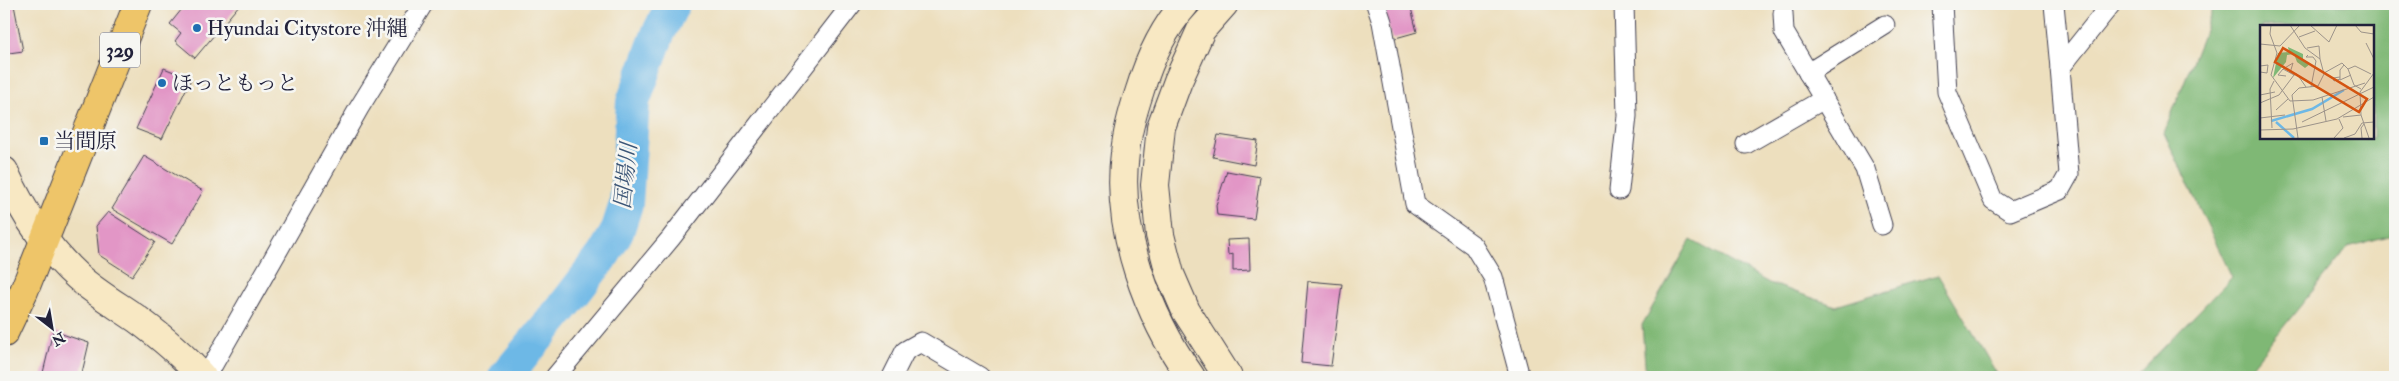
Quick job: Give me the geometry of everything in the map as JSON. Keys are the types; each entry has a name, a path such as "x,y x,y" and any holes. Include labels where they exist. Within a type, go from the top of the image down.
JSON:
{"highway":[{"name":"329","path":"4,333 24,291 138,4"}],"main road":[{"path":"1185,4 1149,61 1146,70 1132,117 1124,154 1124,201 1133,254 1152,308 1191,377"},
{"path":"1224,4 1202,30 1178,81 1161,127 1155,185 1160,235 1170,274 1186,311 1228,377"},
{"path":"4,171 15,195 44,238 78,276 163,339 202,377"}],"street":[{"path":"206,377 359,108 423,4"},
{"path":"555,377 671,238 852,4"},
{"path":"1376,4 1382,22 1415,204 1474,246 1493,277 1520,377"},
{"path":"1619,190 1627,116 1624,4"},
{"path":"1942,4 1947,92 1993,200 2010,210 2060,190 2069,174 2054,4"},
{"path":"2060,68 2111,4"},
{"path":"1784,7 1784,32 1865,169 1882,225"},
{"path":"1808,73 1885,25"},
{"path":"1746,144 1824,99"},
{"path":"892,377 906,351 920,342 980,377"}],"green space":[{"path":"2215,4 2395,4 2395,234 2348,247 2243,377 2135,377 2232,277 2164,133"},
{"path":"1691,240 1769,283 1836,306 1938,275 1997,374 2007,377 1646,377 1642,325"}],"building":[{"name":"Hyundai Citystore 沖縄","path":"186,4 240,4 195,58 175,41 181,33 170,24"},
{"path":"1381,4 1410,4 1417,32 1392,39"},
{"path":"14,5 23,51 9,53 4,32 4,6"},
{"path":"164,68 191,79 162,139 136,129"},
{"path":"1218,135 1258,141 1254,165 1213,157"},
{"path":"144,156 203,191 172,244 112,209"},
{"path":"1227,171 1260,177 1254,219 1217,215 1216,205"},
{"path":"108,212 155,242 132,276 99,255 96,226"},
{"path":"1249,239 1250,270 1233,271 1233,254 1228,255 1227,240"},
{"path":"1308,281 1342,284 1331,366 1301,363"},
{"path":"53,331 89,343 81,377 42,377"}],"waterway":[{"name":"国場川","path":"505,377 568,301 604,254 617,232 626,204 633,102 658,34 673,4"}],"place":[{"name":"Hyundai Citystore 沖縄","path":"197,28"},
{"name":"ほっともっと","path":"162,83"},
{"name":"当間原","path":"44,141"}]}
